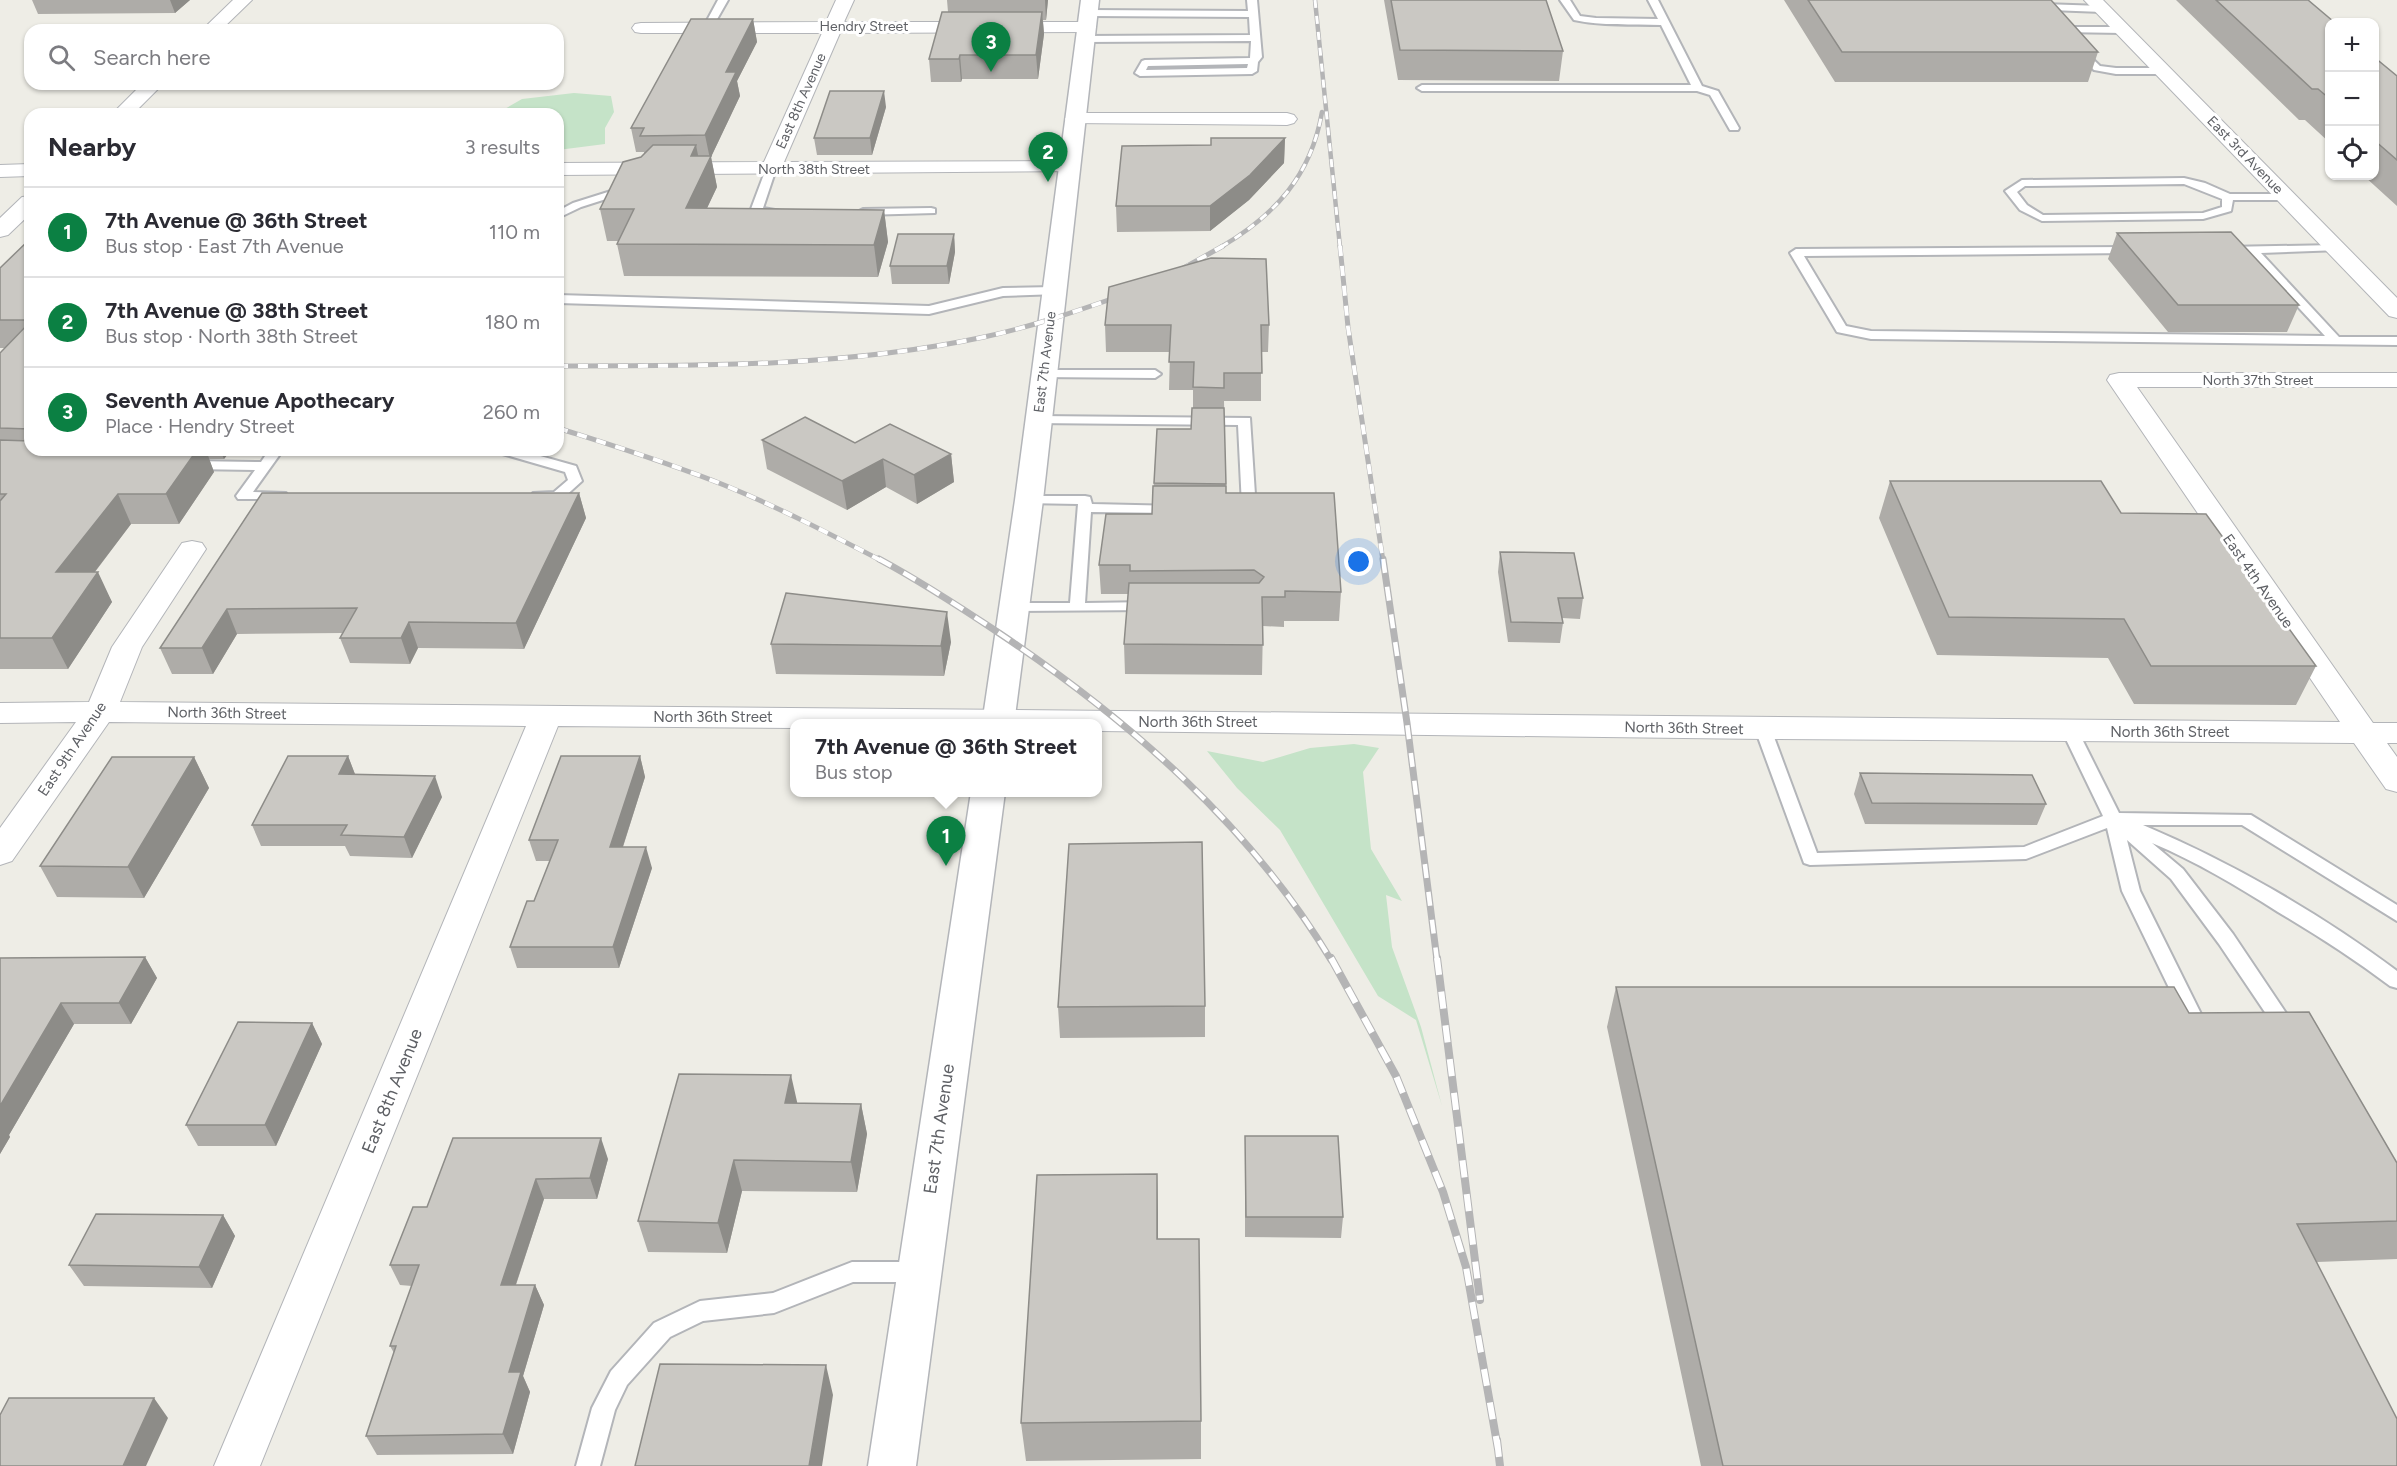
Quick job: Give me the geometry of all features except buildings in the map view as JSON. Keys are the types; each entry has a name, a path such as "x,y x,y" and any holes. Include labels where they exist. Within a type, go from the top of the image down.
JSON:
{"street":[{"path":"217,24 243,0"},
{"name":"East 8th Avenue","path":"771,169 845,0"},
{"name":"East 3rd Avenue","path":"2097,4 2397,311"},
{"name":"Hendry Street","path":"640,28 1088,20"},
{"name":"East 7th Avenue","path":"998,719 1029,501 1088,20"},
{"path":"128,108 147,90"},
{"path":"1075,119 1287,119"},
{"name":"North 38th Street","path":"564,170 650,177 771,169 1069,167"},
{"path":"0,171 24,171"},
{"path":"0,230 24,208"},
{"name":"North 37th Street","path":"2119,380 2397,380"},
{"name":"East 4th Avenue","path":"2119,380 2397,781"},
{"name":"East 9th Avenue","path":"0,853 100,712 127,647 192,549"},
{"name":"North 36th Street","path":"0,713 100,712 790,720"},
{"name":"East 8th Avenue","path":"237,1466 546,717"},
{"name":"North 36th Street","path":"1102,722 2397,733"},
{"name":"East 7th Avenue","path":"892,1466 987,797"}],"lane":[{"path":"709,26 723,0"},
{"path":"1134,0 1134,14"},
{"path":"1252,0 1257,57 1253,62 1252,71 1140,73 1145,63 1253,62"},
{"path":"1564,0 1577,18 1596,21 1664,22"},
{"path":"1653,0 1698,88"},
{"path":"2033,0 2097,68 2116,72 2163,71"},
{"path":"2043,8 2097,4"},
{"path":"1088,20 1134,14 1255,14"},
{"path":"1088,20 1256,38"},
{"path":"2062,30 2123,30"},
{"path":"1422,88 1698,88 1714,93 1734,128"},
{"path":"771,169 757,209 765,213 789,213"},
{"path":"564,212 650,177"},
{"path":"2228,197 2227,209 2203,216 2042,218 2030,214 2016,201 2011,190 2022,183 2163,180 2201,185 2228,197 2286,197"},
{"path":"848,212 931,211"},
{"path":"2215,250 2336,248"},
{"path":"2251,249 2336,341"},
{"path":"2143,250 1797,253 1841,329 1871,335 2397,341"},
{"path":"564,299 929,310 1003,292 1054,291"},
{"path":"1043,374 1155,374"},
{"path":"1038,420 1245,421 1249,510 1225,510"},
{"path":"272,456 243,496 301,496"},
{"path":"522,496 557,496 575,481 571,469 525,456"},
{"path":"172,465 265,466"},
{"path":"1029,501 1085,500 1077,607"},
{"path":"1085,508 1190,510"},
{"path":"1013,608 1171,607"},
{"path":"1762,729 1810,859 2026,853 2113,819 2245,819 2397,914"},
{"path":"2070,731 2113,819 2131,891 2198,1028"},
{"path":"2113,819 2197,855 2234,876 2360,953 2397,981"},
{"path":"2113,819 2177,874 2226,939 2298,1046"},
{"path":"588,1466 604,1408 619,1378 662,1330 700,1311 774,1303 852,1272 918,1272"}],"green space":[{"path":"574,93 611,96 614,112 605,128 605,144 564,149 564,108 506,108 522,99"},
{"path":"1354,744 1379,748 1363,772 1371,849 1402,901 1386,895 1392,947 1421,1027 1442,1106 1416,1020 1378,996 1280,830 1237,788 1207,751 1263,762 1310,748"}],"railway":[{"path":"1315,0 1340,247"},
{"path":"1221,247 1258,221 1288,192 1309,156 1322,112"},
{"path":"1180,270 1223,246"},
{"path":"1340,246 1348,327 1383,561"},
{"path":"564,366 772,363 878,354 931,347 1002,333 1123,295"},
{"path":"564,430 724,485 882,561"},
{"path":"879,559 940,594 1047,666 1140,739 1225,820 1299,911 1331,960"},
{"path":"1383,559 1407,723 1437,960"},
{"path":"1331,958 1396,1076 1443,1192 1466,1267 1498,1449"},
{"path":"1437,958 1480,1300"},
{"path":"1497,1440 1500,1466"}],"place":[{"name":"Seventh Avenue Apothecary","path":"991,72"},
{"name":"7th Avenue @ 38th Street","path":"1048,182"},
{"name":"7th Avenue @ 36th Street","path":"946,866"}]}
